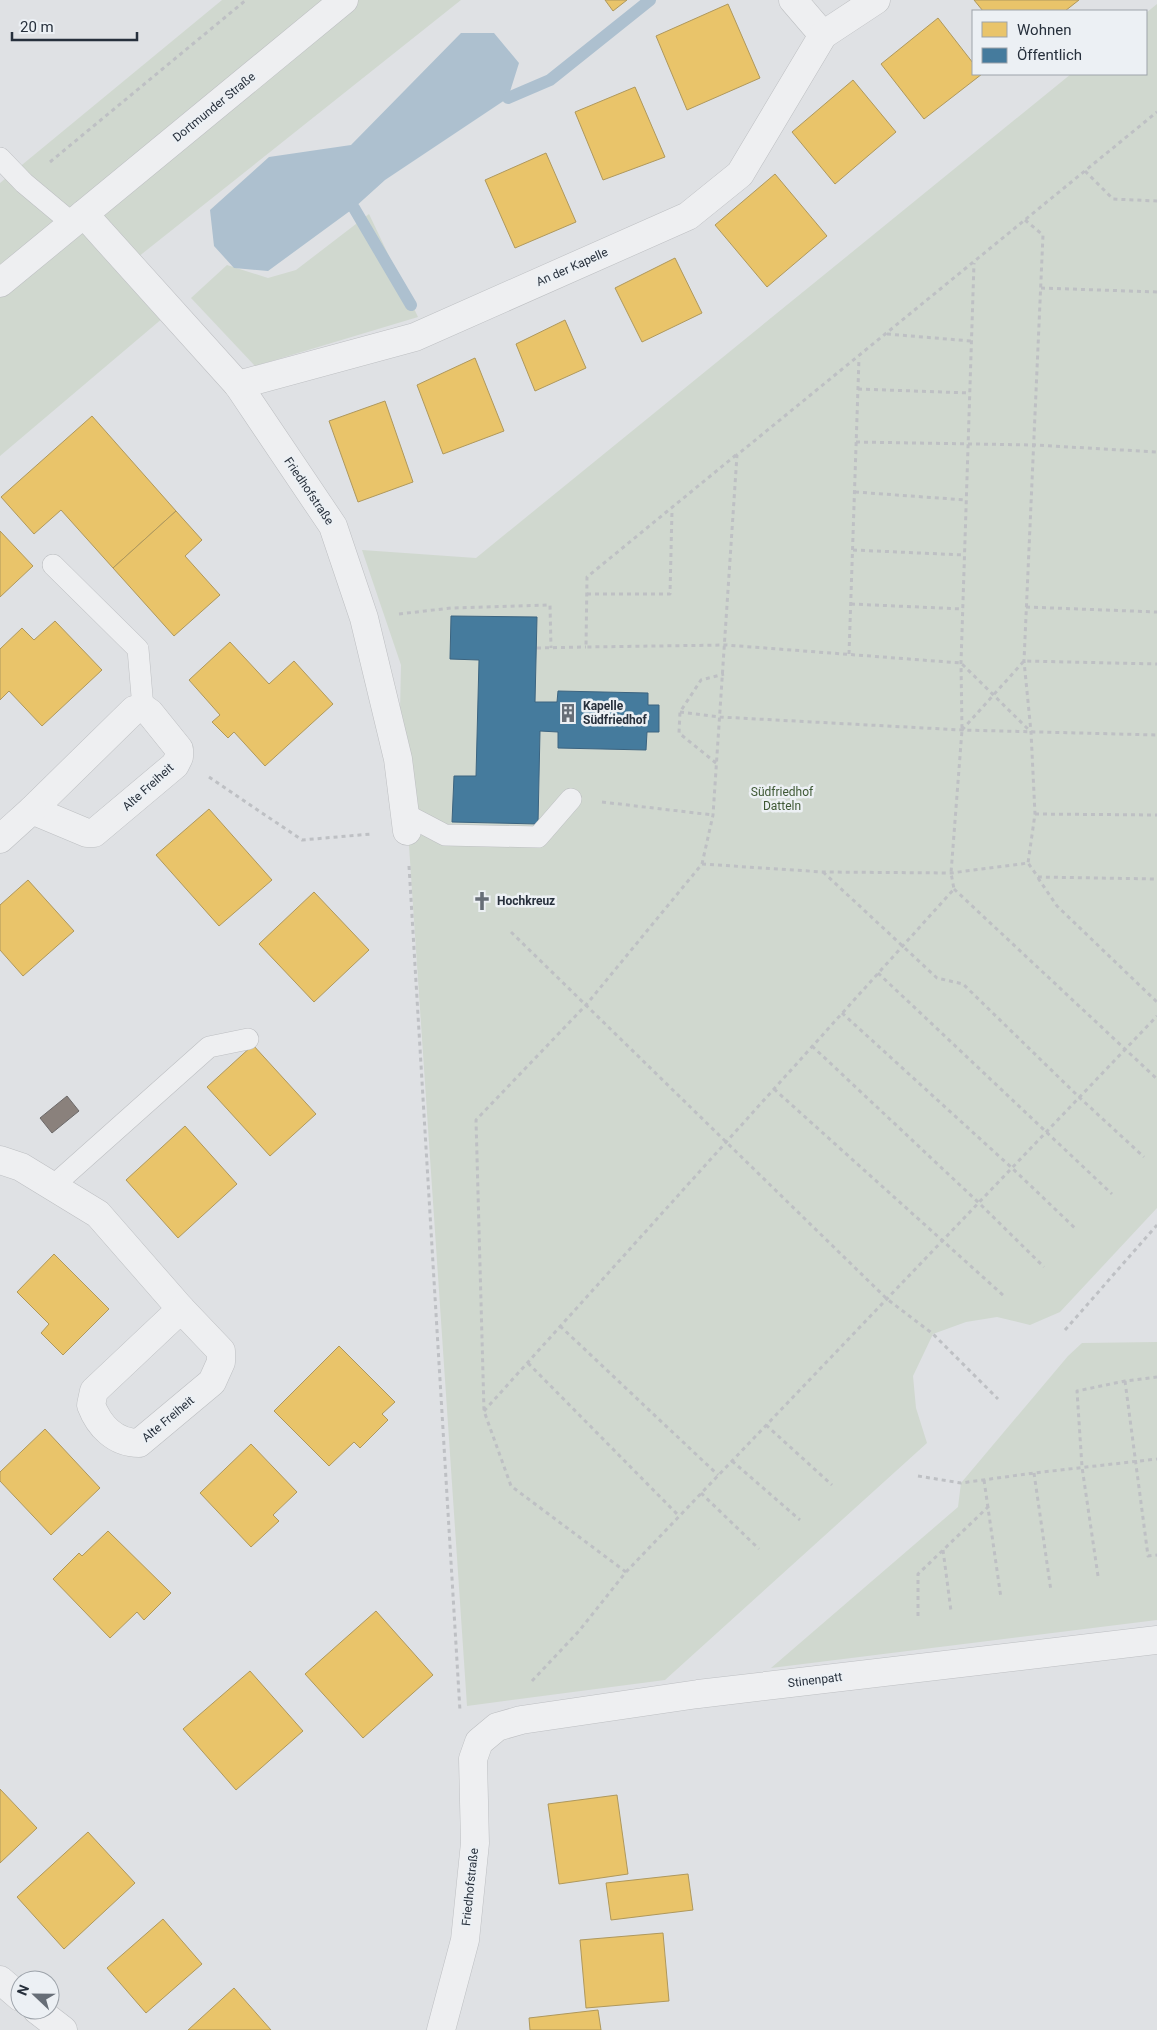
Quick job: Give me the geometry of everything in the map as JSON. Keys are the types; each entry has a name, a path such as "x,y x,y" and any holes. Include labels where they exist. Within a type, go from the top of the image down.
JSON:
{"street":[{"name":"Dortmunder Straße","path":"0,283 344,0"},
{"path":"793,0 823,34"},
{"name":"An der Kapelle","path":"238,385 415,337 688,216 740,174 823,34 876,0"},
{"name":"Friedhofstraße","path":"78,219 238,385 333,526 364,618 398,759 406,822"},
{"path":"0,839 134,710 144,708"},
{"name":"Alte Freiheit","path":"32,810 87,833 94,833 175,764 179,758 180,749 150,712 144,708"},
{"name":"Alte Freiheit","path":"0,1160 21,1166 98,1214 181,1309 221,1351 219,1367 212,1382 139,1443 128,1443 114,1437 101,1425 91,1405 94,1392 181,1309"},
{"name":"Stinenpatt","path":"479,1742 497,1727 522,1720 698,1694 1157,1640"},
{"name":"Friedhofstraße","path":"441,2030 465,1940 475,1843 473,1759 479,1742"},
{"path":"0,1980 10,1988"},
{"path":"50,2020 63,2030"}],"lane":[{"path":"0,158 24,183 78,219"},
{"path":"53,565 138,649 144,708"},
{"path":"406,822 445,834 538,837 571,799"},
{"path":"53,1186 209,1047 248,1039"}],"path":[{"path":"24,183 246,0"},
{"path":"586,647 587,577 1157,112"},
{"path":"1085,171 1112,199 1157,200"},
{"path":"1025,220 1043,235 1024,661 1031,732 1035,814 1028,863 1057,906 1157,1002"},
{"path":"974,263 961,663 962,730 952,873 954,889 1157,1079"},
{"path":"1040,288 1157,292"},
{"path":"887,334 971,341"},
{"path":"849,654 859,357"},
{"path":"858,389 970,393"},
{"path":"856,442 1034,445 1157,452"},
{"path":"626,1572 512,1486 484,1411 476,1120 586,1005 702,864 713,815 726,644 737,455"},
{"path":"855,492 966,500"},
{"path":"587,594 670,594 672,509"},
{"path":"853,550 964,555"},
{"path":"850,604 963,609"},
{"path":"364,618 451,608 550,605 551,648"},
{"path":"1026,607 1157,612"},
{"path":"536,648 726,644 961,663 1031,732"},
{"path":"962,730 992,694 1024,661 1157,664"},
{"path":"717,763 679,733 680,712 702,680 724,674"},
{"path":"680,712 720,718 962,730 1157,735"},
{"path":"179,758 302,840 406,822 462,1729 479,1742"},
{"path":"571,799 713,815"},
{"path":"1035,814 1157,815"},
{"path":"702,864 823,872 952,873 1028,863"},
{"path":"823,872 937,978 963,984 1080,1098 1144,1157"},
{"path":"1038,877 1157,879"},
{"path":"484,1411 954,889"},
{"path":"511,932 887,1299 933,1334 998,1399"},
{"path":"878,974 1112,1194"},
{"path":"842,1013 1077,1230"},
{"path":"522,1720 528,1686 579,1631 626,1572 1157,1016"},
{"path":"812,1046 979,1203 1044,1267"},
{"path":"774,1089 1004,1296"},
{"path":"1065,1330 1157,1225"},
{"path":"560,1326 718,1475"},
{"path":"528,1363 679,1516"},
{"path":"1098,1576 1082,1467 1077,1391 1125,1381 1157,1377"},
{"path":"1125,1381 1134,1462 1148,1556 1157,1555"},
{"path":"766,1425 832,1485"},
{"path":"918,1476 961,1483 1157,1459"},
{"path":"732,1461 800,1520"},
{"path":"1034,1473 1051,1592"},
{"path":"984,1480 1001,1598"},
{"path":"702,1493 759,1549"},
{"path":"918,1616 918,1574 989,1506"},
{"path":"943,1550 951,1611"}],"green space":[{"path":"222,0 461,0 128,265 170,312 0,456 0,183"},
{"name":"Südfriedhof Datteln","path":"1157,4 1157,1208 1060,1312 1030,1325 997,1317 966,1322 933,1334 913,1376 916,1408 927,1443 665,1680 467,1706 408,831 399,759 401,665 362,550 476,558 1070,75 1147,75 1147,12"},
{"path":"369,214 418,317 255,366 191,298 227,265 268,278 296,270"},
{"path":"1157,1342 1157,1620 771,1668 958,1507 961,1483 1068,1356 1082,1343"}],"water":[{"path":"461,33 494,33 519,63 508,98 385,180 354,208 268,271 234,268 214,246 210,210 269,157 351,145"}],"building: Wohnen":[{"path":"605,0 627,0 613,11"},
{"path":"974,0 1079,0 1066,10 982,10"},
{"path":"728,4 760,78 687,110 656,36"},
{"path":"938,18 972,62 972,75 981,75 924,119 881,64"},
{"path":"853,80 896,132 835,184 792,132"},
{"path":"635,87 665,157 603,180 575,112"},
{"path":"546,153 576,222 515,248 485,180"},
{"path":"775,174 827,236 767,287 715,225"},
{"path":"675,258 702,313 642,342 615,288"},
{"path":"565,320 586,368 535,391 516,344"},
{"path":"475,358 504,431 443,454 417,385"},
{"path":"385,401 413,482 358,502 329,421"},
{"path":"92,416 176,511 113,568 61,510 34,534 1,497"},
{"path":"176,511 202,540 185,556 220,595 174,636 113,568"},
{"path":"0,531 33,566 0,597"},
{"path":"55,621 102,670 42,726 9,691 0,700 0,649 22,628 34,640"},
{"path":"230,642 269,684 294,661 333,704 265,766 234,732 228,738 212,722 220,715 189,680"},
{"path":"209,809 272,880 219,926 156,855"},
{"path":"28,880 74,931 23,976 0,950 0,905"},
{"path":"314,892 369,950 314,1002 259,944"},
{"path":"253,1045 316,1114 270,1156 207,1087"},
{"path":"185,1126 237,1184 178,1238 126,1180"},
{"path":"54,1254 109,1309 63,1355 41,1333 49,1324 17,1292"},
{"path":"339,1346 395,1402 382,1414 388,1420 360,1448 354,1442 329,1466 274,1411"},
{"path":"45,1429 100,1488 51,1535 0,1481 0,1472"},
{"path":"251,1444 297,1492 273,1515 279,1521 251,1547 200,1493"},
{"path":"108,1531 171,1593 144,1620 137,1612 110,1638 53,1579 79,1553 82,1556"},
{"path":"376,1611 433,1675 363,1738 305,1674"},
{"path":"250,1671 303,1731 236,1790 183,1729"},
{"path":"0,1789 37,1828 0,1863"},
{"path":"617,1795 628,1874 559,1884 548,1804"},
{"path":"88,1832 135,1883 64,1949 17,1897"},
{"path":"688,1874 693,1910 611,1920 606,1883"},
{"path":"163,1919 202,1964 146,2013 107,1968"},
{"path":"663,1933 669,2001 586,2008 580,1940"},
{"path":"234,1988 271,2030 188,2030"},
{"path":"598,2010 601,2030 530,2030 529,2018"}],"building: Öffentlich":[{"name":"Kapelle Südfriedhof","path":"451,616 537,617 535,702 557,702 558,691 648,693 648,705 659,705 659,732 647,732 646,750 558,748 558,732 540,731 538,824 452,822 454,776 476,776 479,660 450,659"}],"building: Industrie":[{"path":"67,1096 79,1111 52,1133 40,1118"}],"waterway":[{"path":"508,98 550,80 650,0"},
{"path":"354,208 411,305"}],"place":[{"name":"Kapelle Südfriedhof","path":"568,713"},
{"name":"Hochkreuz","path":"482,901"}]}
